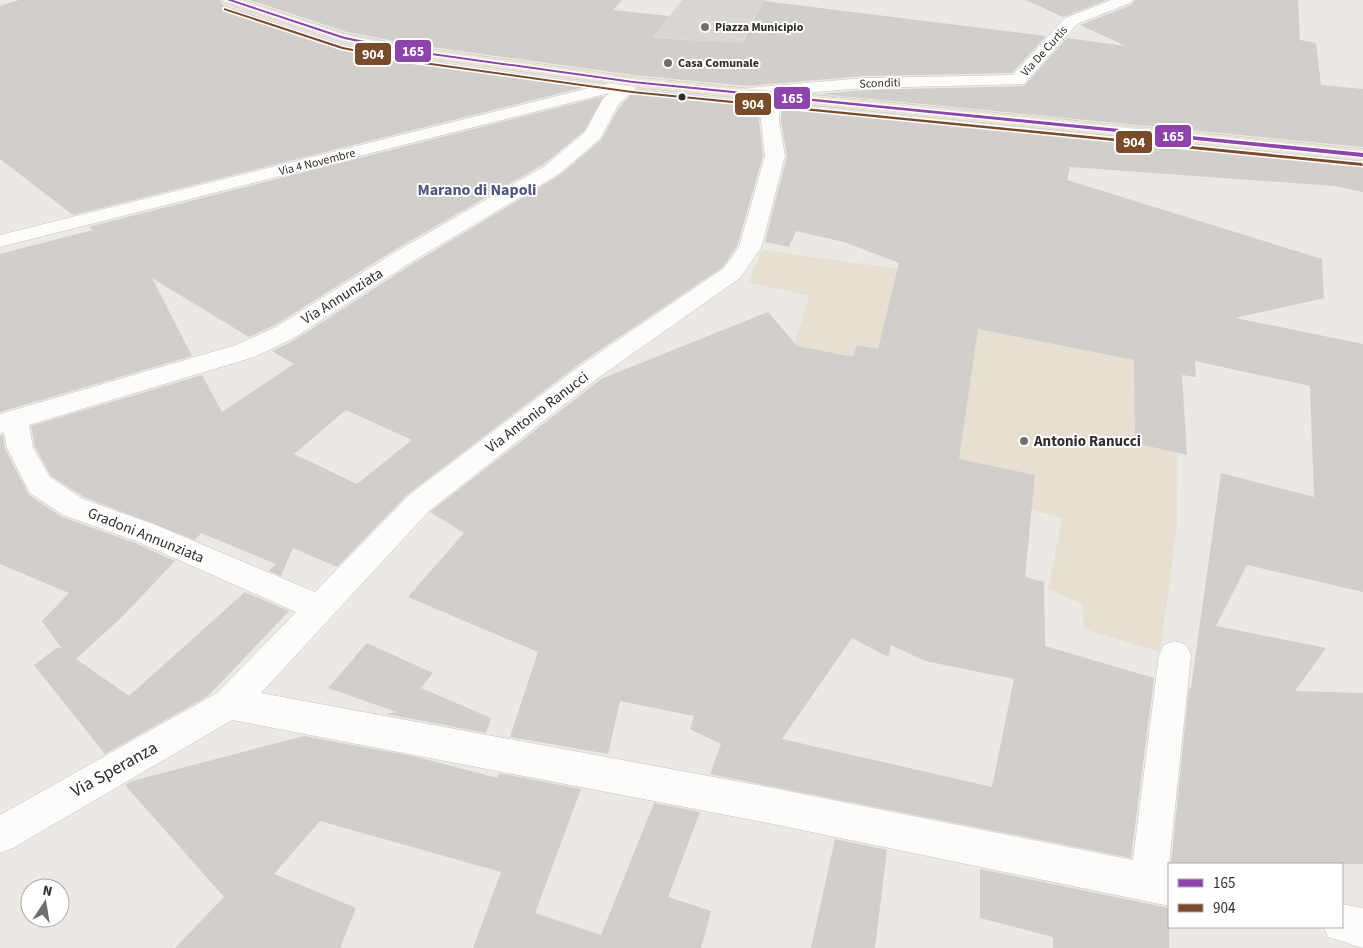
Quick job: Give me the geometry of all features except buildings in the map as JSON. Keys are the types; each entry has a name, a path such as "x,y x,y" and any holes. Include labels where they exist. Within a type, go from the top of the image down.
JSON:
{"main road":[{"path":"229,0 344,38 410,51 633,82 1363,155"}],"street":[{"name":"Via De Curtis","path":"1018,80 1071,21 1125,0"},
{"name":"Sconditi","path":"742,93 864,83 1018,80"},
{"name":"Via 4 Novembre","path":"0,241 633,82"},
{"name":"Via Annunziata","path":"8,422 244,351 284,332 405,256 552,170 593,135 610,102 633,82"},
{"name":"Via Antonio Ranucci","path":"229,704 419,503 589,372 732,273 750,248 776,156 770,121 773,96"},
{"name":"Gradoni Annunziata","path":"8,422 40,485 72,507 146,533 320,609"},
{"path":"229,704 319,717 416,739 698,791 1159,884 1175,655"},
{"name":"Via Speranza","path":"0,835 229,704"},
{"path":"1343,923 1363,928"}],"shaded area":[{"name":"Piazza Municipio","path":"682,0 765,0 735,54 697,40 652,38"},
{"name":"Antonio Ranucci","path":"762,250 1176,307 1177,527 1160,652 1084,629 1082,604 1048,589 1062,518 868,467 780,392 809,296 748,282"}],"transit line":[{"name":"165","path":"229,0 344,38 410,51 633,82 1363,155"},
{"name":"904","path":"226,9 342,48 409,61 632,92 1362,165"}],"place":[{"name":"Piazza Municipio","path":"705,27"},
{"name":"Casa Comunale","path":"668,63"},
{"name":"Antonio Ranucci","path":"1024,441"}],"district":[{"name":"Marano di Napoli","path":"477,189"}]}
